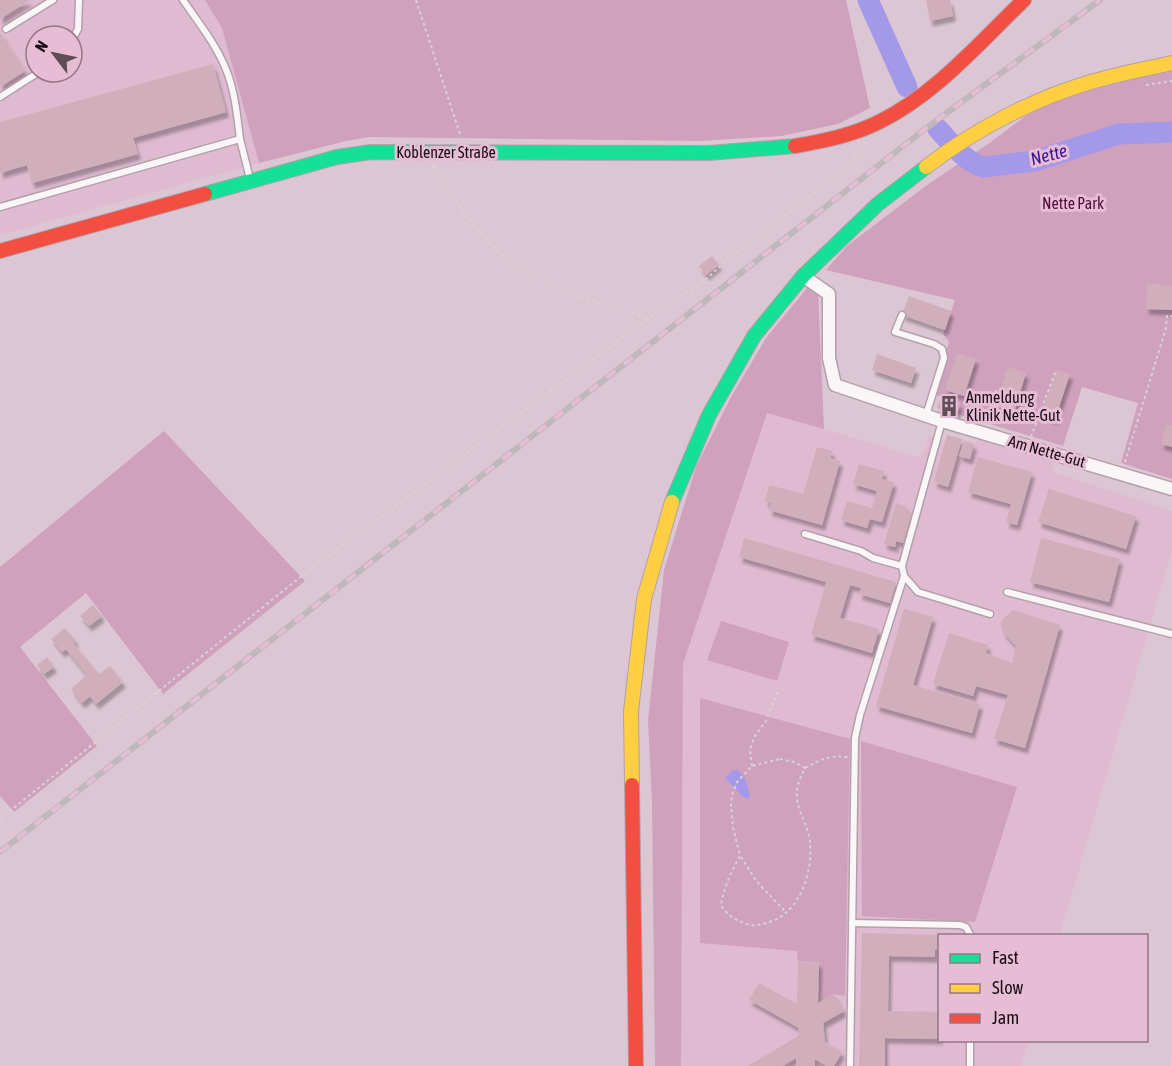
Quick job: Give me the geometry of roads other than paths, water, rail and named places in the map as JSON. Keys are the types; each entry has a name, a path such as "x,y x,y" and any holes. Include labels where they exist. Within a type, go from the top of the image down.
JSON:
{"main road":[{"name":"Koblenzer Straße","path":"0,251 337,157 371,152 699,154 786,147 823,141 855,132 898,111 941,78 1024,0"},
{"path":"636,1066 631,711 644,600 670,507 710,415 754,336 803,276 878,204 965,140 1008,117 1062,92 1091,82 1168,62"}],"street":[{"name":"Am Nette-Gut","path":"803,276 829,294 829,358 835,385 942,421 1172,489"}],"lane":[{"path":"6,29 53,0"},
{"path":"78,24 79,0"},
{"path":"183,0 217,50 226,68 234,92 240,139 250,181"},
{"path":"0,97 24,82"},
{"path":"0,207 240,139"},
{"path":"902,315 895,333 934,344 942,349 944,358 926,415"},
{"path":"850,1066 855,738 903,576 902,566 942,421"},
{"path":"805,534 902,566"},
{"path":"903,576 918,592 990,614"},
{"path":"1007,592 1172,634"},
{"path":"852,923 960,925 966,927 970,934"},
{"path":"970,1042 970,1066"}],"waterway":[{"name":"Nette","path":"868,0 907,87"},
{"name":"Nette","path":"938,129 964,156 983,167 1035,161 1119,134 1172,132"}],"railway":[{"path":"0,852 925,129 1100,0"}],"place":[{"name":"Anmeldung Klinik Nette-Gut","path":"949,406"}],"park label":[{"name":"Nette Park","path":"1073,203"}]}
